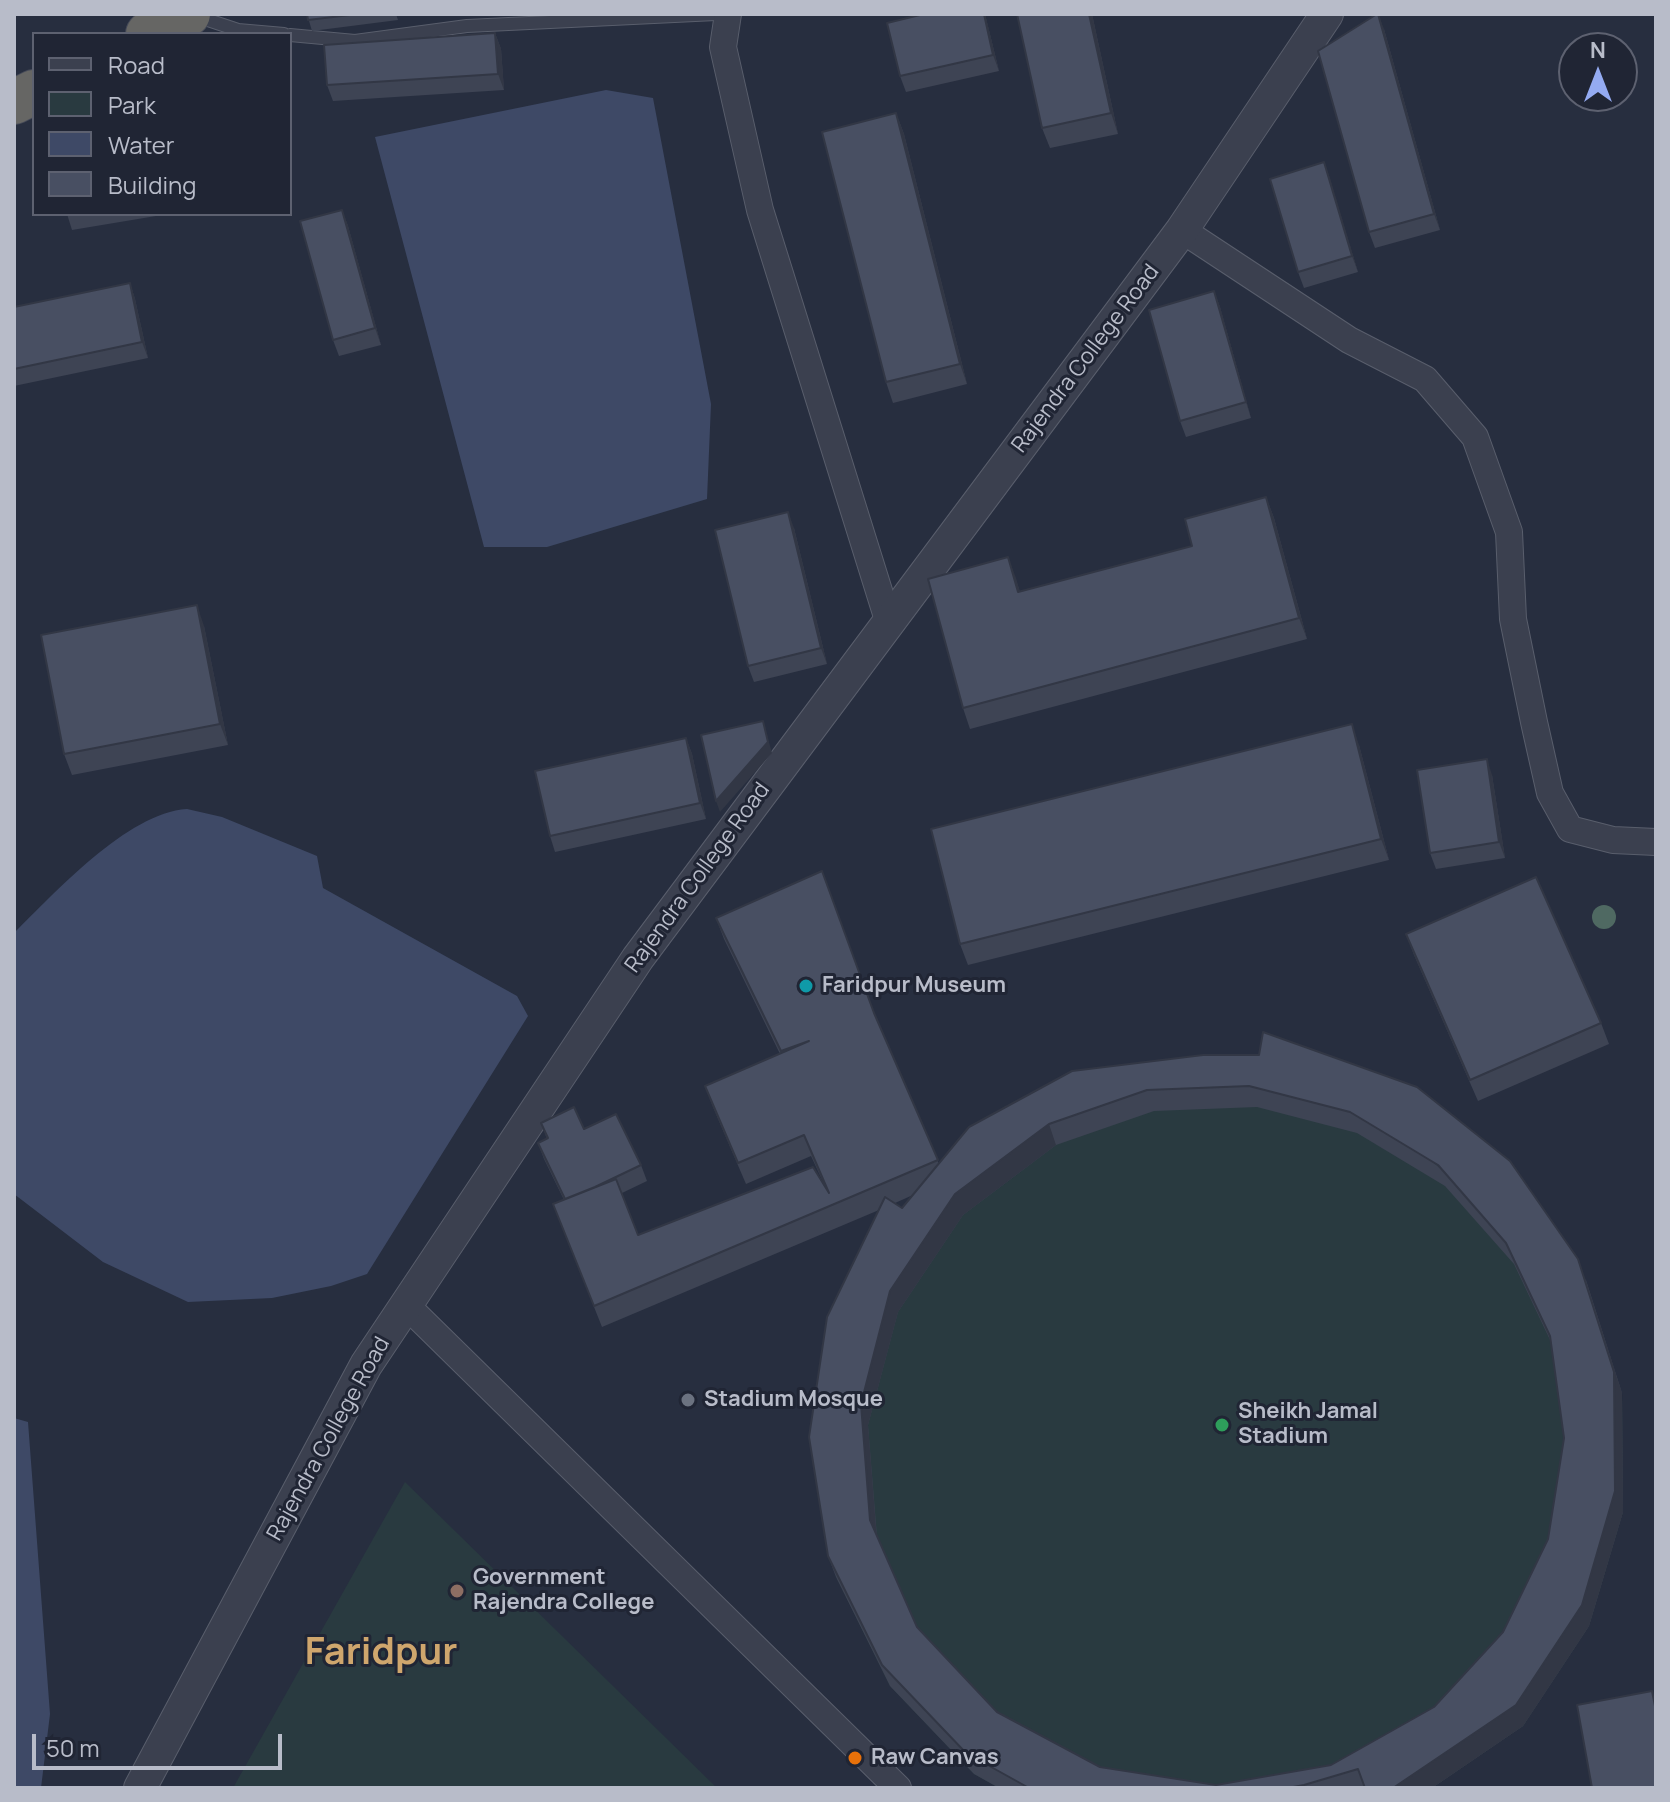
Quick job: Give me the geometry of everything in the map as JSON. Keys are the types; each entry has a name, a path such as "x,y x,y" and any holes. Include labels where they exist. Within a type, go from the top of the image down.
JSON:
{"highway":[{"path":"152,32 189,14"},
{"path":"14,102 32,93"}],"street":[{"path":"728,14 723,47 760,210 889,623"},
{"name":"Rajendra College Road","path":"140,1788 366,1365 638,958 1182,230 1327,14"},
{"path":"1182,230 1349,340 1425,379 1475,437 1509,532 1513,619 1550,793 1570,829 1613,840 1656,842"},
{"path":"406,1305 898,1788"}],"lane":[{"path":"189,14 238,30 261,32"},
{"path":"292,35 355,41 467,26 716,14"}],"green space":[{"name":"Sheikh Jamal Stadium","path":"1080,1092 1424,1108 1622,1393 1623,1512 1589,1626 1523,1726 1432,1788 999,1788 974,1774 890,1686 836,1577 817,1458 835,1338"},
{"name":"Government Rajendra College","path":"405,1482 717,1788 233,1788"}],"water":[{"path":"606,90 653,98 711,404 707,499 547,547 484,547 375,137"},
{"path":"187,809 222,817 317,856 323,888 517,996 528,1016 367,1274 331,1286 272,1298 188,1302 103,1262 14,1194 14,933 71,877 117,839 140,824"},
{"path":"14,1418 28,1422 50,1714 41,1788 14,1788"}],"building":[{"path":"307,14 358,14 308,20"},
{"path":"924,14 984,14 993,55 900,76 887,23"},
{"path":"1017,14 1089,14 1111,113 1042,128"},
{"path":"1378,14 1434,214 1369,232 1318,51"},
{"path":"495,33 498,74 327,85 324,45"},
{"path":"896,113 960,364 886,382 822,132"},
{"path":"1324,162 1352,256 1298,272 1270,179"},
{"path":"342,210 375,328 333,340 300,221"},
{"path":"130,283 142,342 14,369 14,307"},
{"path":"1214,291 1246,402 1180,421 1149,310"},
{"path":"1266,497 1299,618 963,708 928,579 1008,557 1018,592 1192,546 1185,519"},
{"path":"788,512 821,648 748,666 715,530"},
{"path":"197,605 220,724 64,754 41,635"},
{"path":"763,721 768,742 716,801 701,735"},
{"path":"1352,724 1381,839 960,944 931,829"},
{"path":"686,738 700,803 550,836 535,771"},
{"path":"1487,759 1499,842 1430,853 1417,770"},
{"path":"822,871 874,1013 938,1160 594,1306 553,1204 616,1179 638,1235 813,1167 829,1193 804,1135 738,1163 705,1086 809,1041 781,1051 716,918"},
{"path":"1536,877 1601,1023 1470,1080 1406,934"},
{"path":"1263,1032 1417,1087 1510,1161 1578,1259 1614,1372 1615,1491 1582,1605 1516,1705 1393,1788 1365,1788 1358,1769 1288,1788 1029,1788 966,1753 882,1665 828,1556 809,1437 827,1317 885,1197 902,1208 969,1127 1072,1071 1203,1055 1259,1055","holes":["1249,1086 1350,1112 1438,1165 1506,1243 1550,1336 1564,1438 1548,1539 1503,1632 1434,1707 1331,1765 1216,1785 1100,1767 997,1712 917,1627 870,1520 861,1404 890,1291 955,1194 1049,1124 1147,1090"]},
{"path":"574,1107 584,1129 616,1114 641,1165 565,1199 538,1143 548,1138 541,1123"},
{"path":"1652,1691 1656,1711 1656,1788 1592,1788 1577,1705"}],"place":[{"name":"Faridpur Museum","path":"806,986"},
{"name":"Stadium Mosque","path":"688,1400"},
{"name":"Sheikh Jamal Stadium","path":"1222,1425"},
{"name":"Government Rajendra College","path":"457,1591"},
{"name":"Raw Canvas","path":"855,1758"}],"district":[{"name":"Faridpur","path":"381,1653"}]}
